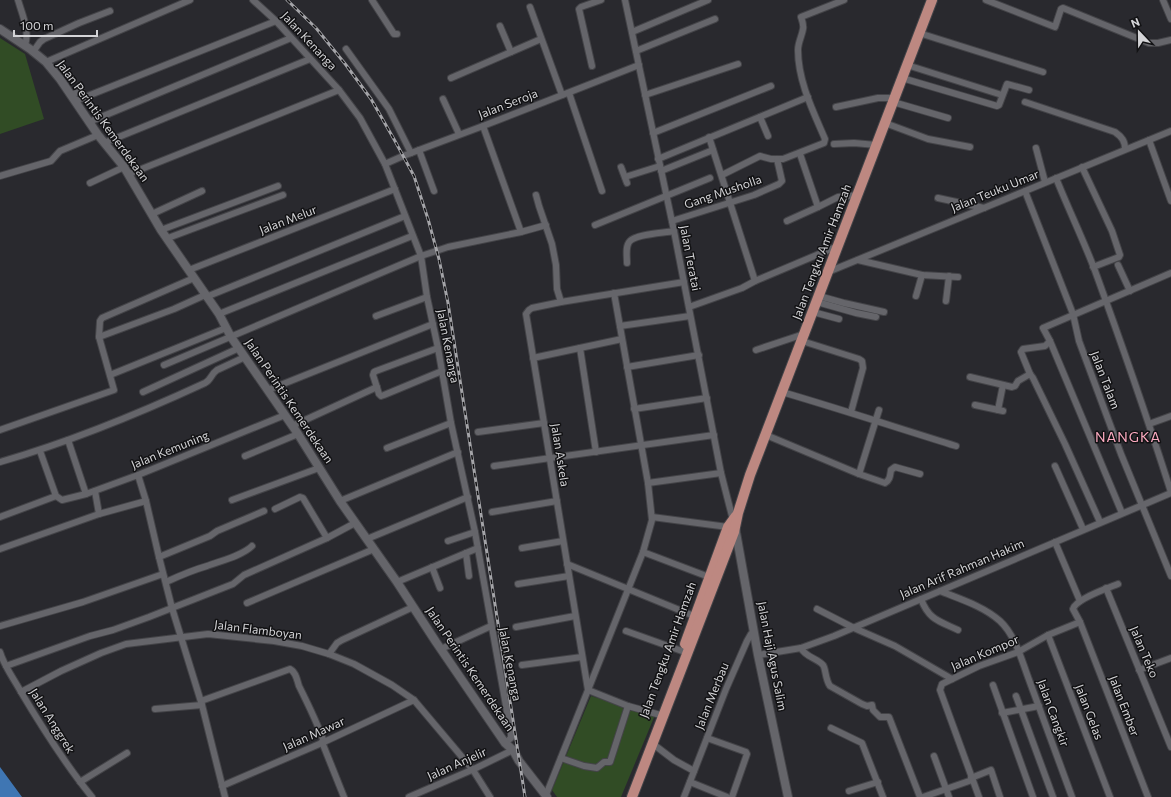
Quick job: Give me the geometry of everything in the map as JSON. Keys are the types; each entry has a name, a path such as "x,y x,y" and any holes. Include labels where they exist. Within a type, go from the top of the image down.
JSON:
{"main road":[{"name":"Jalan Tengku Amir Hamzah","path":"626,797 661,715 734,522 750,475 932,0"},
{"name":"Jalan Tengku Amir Hamzah","path":"632,797 653,744 661,715 694,616 709,577 734,522"}],"street":[{"path":"18,0 27,33 27,39 24,45"},
{"path":"46,62 190,0"},
{"name":"Jalan Kenanga","path":"253,0 276,21 339,90 360,118 386,164 412,236 421,256 427,297 438,348 451,423 475,532 511,734 511,738 505,743"},
{"path":"372,0 394,34 397,34"},
{"path":"592,66 579,10 581,7 600,0"},
{"name":"Jalan Teratai","path":"625,0 672,221 721,473 734,522"},
{"path":"632,32 708,0"},
{"path":"722,175 760,156 777,160 783,159 800,154 825,142 800,75 798,50 799,39 803,29 801,17 844,0"},
{"path":"986,0 1055,27 1061,9 1063,8 1149,43 1158,43 1171,40"},
{"path":"1163,0 1171,19"},
{"path":"530,7 562,95"},
{"path":"33,52 44,39 110,11"},
{"path":"636,52 715,19"},
{"path":"73,98 276,21"},
{"path":"500,26 511,52"},
{"name":"Jalan Perintis Kemerdekaan","path":"0,29 46,62 98,135 126,170 161,230 168,238 218,314 231,337 298,434 340,501 397,582 505,743 513,750 519,761 547,796"},
{"path":"919,33 1043,72"},
{"path":"89,122 291,38"},
{"path":"451,78 541,39"},
{"path":"346,49 389,110 411,153"},
{"path":"104,143 310,59"},
{"path":"645,95 738,64"},
{"name":"Jalan Seroja","path":"386,164 458,134 484,126 639,65"},
{"path":"907,65 1002,95"},
{"path":"902,78 997,106 999,105 1007,84 1029,90"},
{"path":"653,133 771,86"},
{"path":"90,183 339,90"},
{"path":"73,98 81,91"},
{"path":"569,93 602,191"},
{"path":"658,159 808,97"},
{"path":"836,107 878,98 894,100 948,118"},
{"path":"443,99 458,134"},
{"path":"1025,102 1115,132 1122,137 1125,143 1125,149"},
{"path":"760,117 768,136"},
{"path":"885,123 928,139 970,147"},
{"path":"484,126 521,232"},
{"name":"Jalan Teuku Umar","path":"828,272 1171,131"},
{"path":"0,176 51,161 60,151 98,135"},
{"path":"709,137 754,281"},
{"path":"1149,140 1171,201"},
{"path":"834,144 854,143 876,145"},
{"path":"1036,148 1045,182"},
{"path":"419,150 434,191"},
{"path":"621,166 626,180 713,150"},
{"path":"800,154 818,207"},
{"name":"Gang Musholla","path":"672,221 754,195 781,183 782,181 777,160"},
{"path":"1082,167 1112,231 1120,255 1119,257 1093,267"},
{"path":"595,225 667,197 710,178"},
{"path":"1056,178 1106,302 1171,492"},
{"path":"161,230 278,186"},
{"name":"Jalan Melur","path":"189,270 395,189"},
{"path":"152,214 202,191"},
{"name":"Jalan Talam","path":"1025,191 1073,314 1078,341 1171,576"},
{"path":"168,238 283,195"},
{"path":"536,195 552,244 556,265 556,285 561,302"},
{"path":"787,221 838,198 857,195"},
{"path":"938,198 984,208"},
{"path":"99,338 405,216"},
{"path":"164,365 421,256 448,247 521,232 546,225"},
{"path":"627,263 626,249 632,239 674,232"},
{"path":"218,314 412,236"},
{"path":"689,307 742,288 754,281 838,246"},
{"path":"858,260 922,275 958,277"},
{"path":"1118,265 1130,291"},
{"path":"1122,513 1050,341 1042,328 1171,273"},
{"path":"916,296 922,275"},
{"path":"946,301 949,276"},
{"path":"0,430 114,390 99,338 100,321 102,318 194,278"},
{"name":"Jalan Askela","path":"588,690 533,358 527,312 532,308 561,302 684,282"},
{"path":"547,796 643,552 651,525 652,517 648,483 640,446 614,293"},
{"path":"376,316 427,297"},
{"path":"818,299 884,312"},
{"path":"818,299 856,313 876,316"},
{"path":"812,312 839,319"},
{"path":"620,326 690,316"},
{"path":"268,390 433,324"},
{"path":"110,375 226,328"},
{"path":"756,350 803,338 859,359 862,362 862,368 851,412"},
{"path":"533,358 622,339"},
{"path":"1050,341 1045,346 1022,350 1030,374 1065,444 1100,522"},
{"path":"143,392 239,348"},
{"path":"438,348 374,372 373,375 381,396 442,371"},
{"path":"580,348 596,452"},
{"path":"627,367 698,356"},
{"path":"0,462 40,451 159,404 205,384 209,381 214,372 245,357"},
{"path":"970,377 1003,385 1015,386 1018,381 1030,374"},
{"path":"975,405 1001,410 1003,385"},
{"path":"292,426 377,387"},
{"path":"782,392 851,412 956,446"},
{"path":"634,409 707,398"},
{"path":"859,474 879,410"},
{"name":"Jalan Kemuning","path":"56,496 62,500 86,494 138,475 285,415"},
{"path":"1149,424 1171,416"},
{"path":"478,432 544,422"},
{"path":"387,448 451,423"},
{"path":"246,456 298,434"},
{"path":"494,466 714,435"},
{"path":"766,435 859,474 885,483 890,478 891,470 895,467 920,474"},
{"path":"68,440 86,494"},
{"path":"0,517 56,496 40,451"},
{"path":"340,501 458,452"},
{"path":"1055,466 1083,529"},
{"path":"232,500 319,468"},
{"path":"648,483 721,473"},
{"path":"138,475 146,501 158,557 172,608 202,703 225,797"},
{"path":"95,490 99,514"},
{"name":"Jalan Arif Rahman Hakim","path":"758,655 801,648 834,636 1171,492"},
{"path":"276,509 300,497 303,498 327,538"},
{"path":"367,539 468,498"},
{"path":"0,549 99,514 146,501"},
{"path":"492,512 557,501"},
{"path":"158,557 210,536 217,531 264,511"},
{"path":"652,517 734,522"},
{"name":"Jalan Haji Agus Salim","path":"734,522 758,655 788,797"},
{"path":"6,666 84,638 120,627 233,584 244,575 327,538 355,523"},
{"path":"448,541 475,532"},
{"path":"522,548 563,541"},
{"path":"1055,542 1080,602 1106,588 1118,584"},
{"path":"166,582 225,560 244,552 252,546"},
{"path":"397,582 478,548"},
{"path":"247,603 374,549"},
{"path":"643,552 709,577"},
{"path":"466,553 469,576"},
{"path":"567,564 694,616"},
{"path":"432,567 440,588"},
{"path":"0,626 84,602 163,574"},
{"path":"518,584 569,576"},
{"name":"Jalan Teko","path":"1106,588 1171,747"},
{"name":"Jalan Cangkir","path":"940,591 975,605 996,618 1001,622 1012,637 1072,797"},
{"path":"921,599 924,608 932,617 958,630"},
{"name":"Jalan Ember","path":"1080,602 1074,606 1073,609 1080,622 1148,797"},
{"path":"329,654 342,640 414,607"},
{"path":"817,609 854,628 895,646 952,679"},
{"path":"516,627 575,616"},
{"name":"Jalan Kompor","path":"979,797 940,690 942,684 979,666 1018,652 1048,635 1080,622"},
{"path":"441,649 491,626"},
{"path":"626,631 682,651"},
{"name":"Jalan Merbau","path":"684,797 726,689 747,641 754,632"},
{"name":"Jalan Flamboyan","path":"21,692 61,671 112,648 126,644 208,634 288,643 329,654 354,664 368,671 414,700 473,770 490,797"},
{"name":"Jalan Gelas","path":"1048,635 1110,797"},
{"path":"801,648 803,652 823,665 827,682 830,686 862,704 867,706 872,705 873,710 880,717 889,717 921,797 972,779 991,770 1000,797"},
{"name":"Jalan Anggrek","path":"0,652 21,692 63,760 92,797"},
{"path":"522,665 582,657"},
{"path":"1139,670 1171,658"},
{"path":"154,709 202,703 290,669 293,671 312,710 344,797"},
{"path":"993,684 1033,797"},
{"path":"588,690 628,706 661,715"},
{"path":"1016,696 1053,797"},
{"name":"Jalan Mawar","path":"222,786 414,700"},
{"path":"561,758 584,766 597,768 604,762 610,762 628,706"},
{"path":"1002,713 1039,706"},
{"path":"831,728 862,743 884,797"},
{"path":"707,738 746,752 747,754 732,797"},
{"path":"653,744 674,760 694,771"},
{"name":"Jalan Anjelir","path":"409,797 473,770 513,750"},
{"path":"80,782 127,753"},
{"path":"934,756 948,797"},
{"path":"690,782 727,797"},
{"path":"849,791 878,782"}],"green space":[{"path":"0,38 25,54 44,119 0,134"},
{"path":"591,696 655,715 621,797 557,797 552,790"}],"water":[{"path":"0,767 22,797 0,797"}],"railway":[{"path":"287,0 316,28 371,99 414,176 428,219 439,259 448,303 525,797"}],"district":[{"name":"NANGKA","path":"1128,437"}]}
